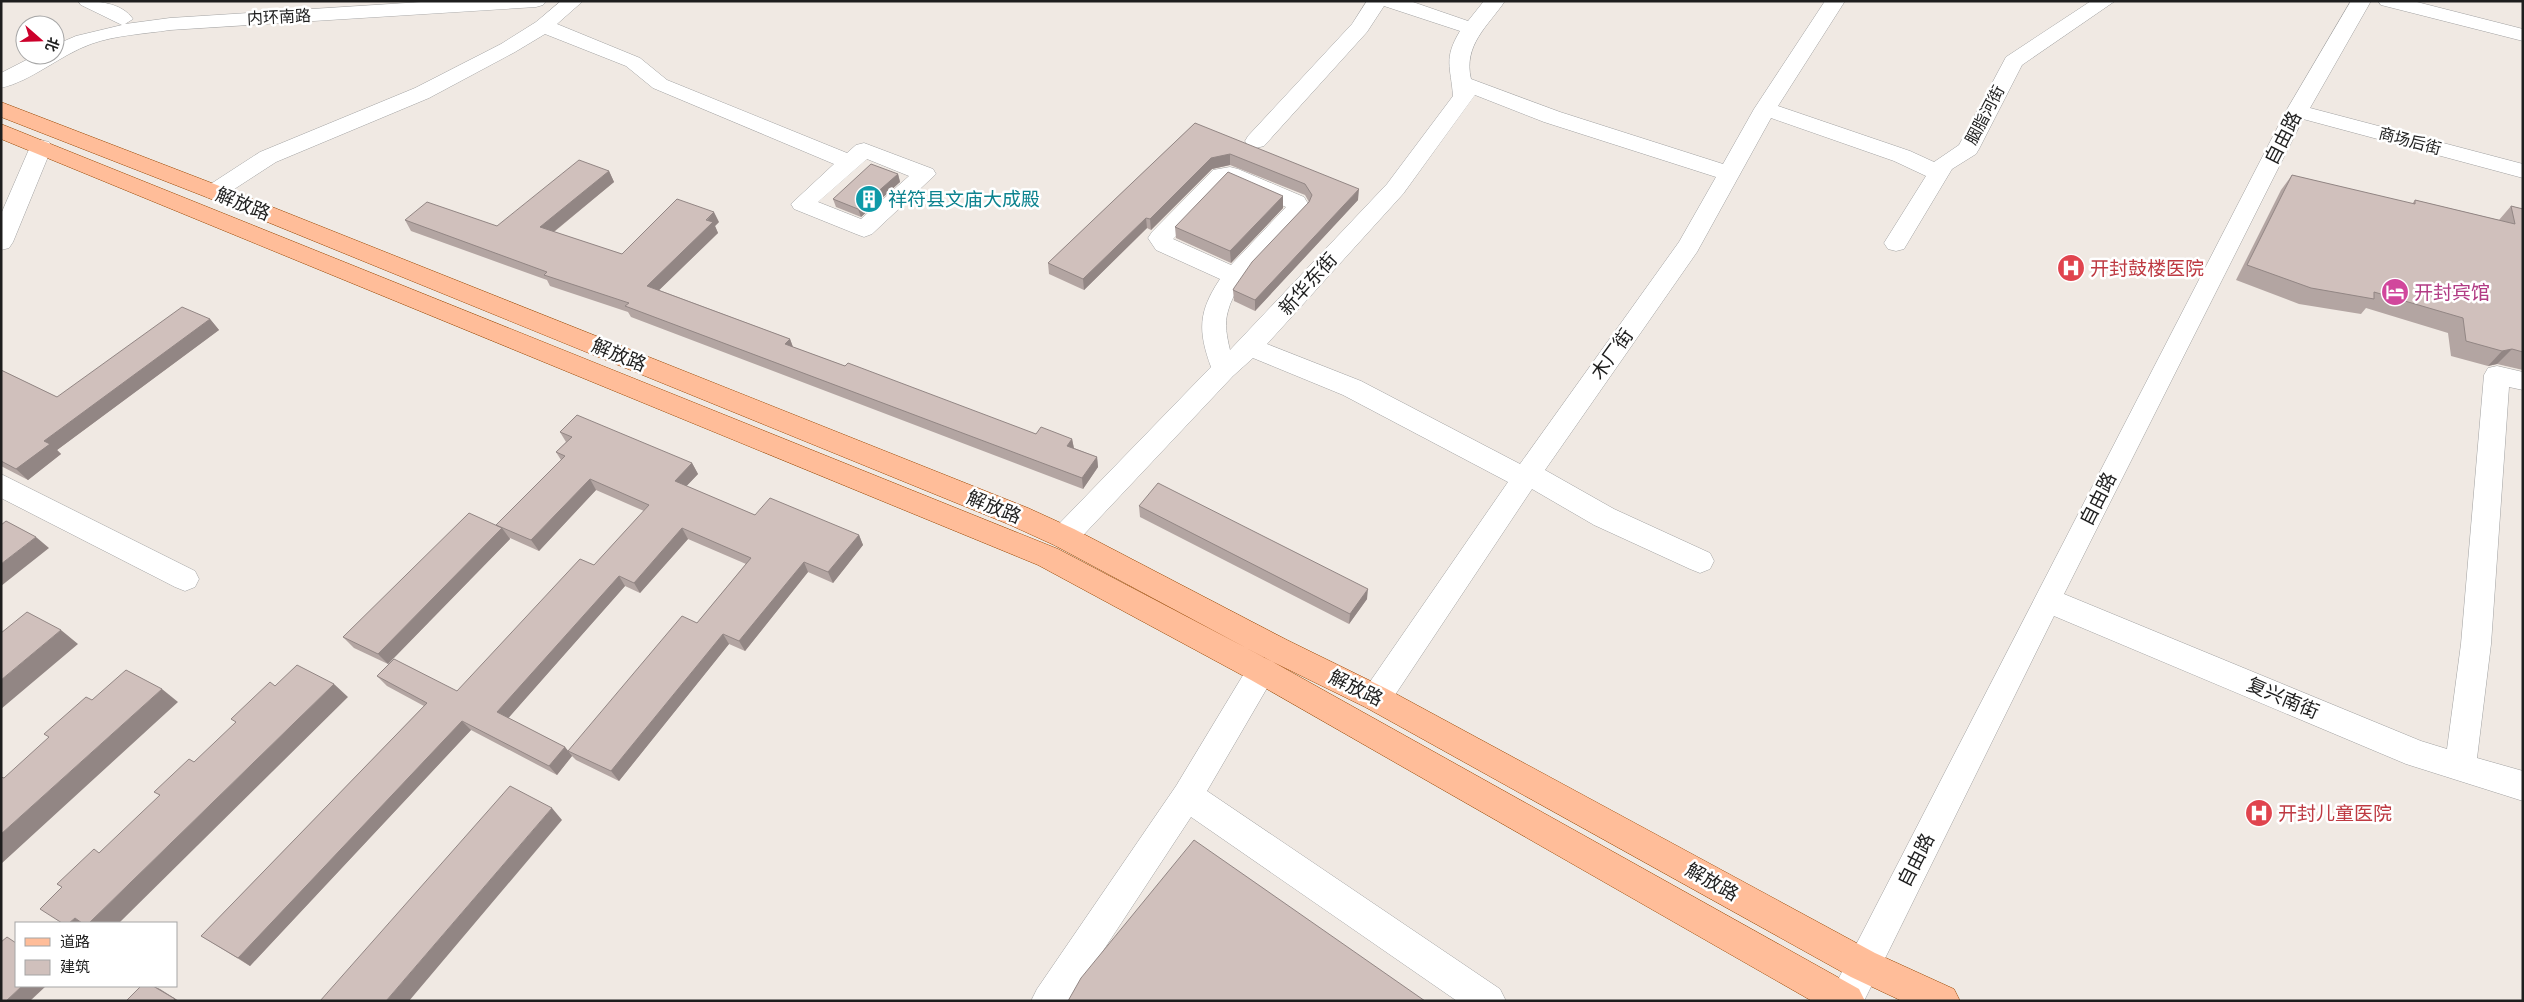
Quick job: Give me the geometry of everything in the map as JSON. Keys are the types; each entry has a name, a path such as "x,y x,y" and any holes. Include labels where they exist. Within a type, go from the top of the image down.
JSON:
{"main road":[{"name":"解放路","path":"1,109 214,192 1018,516 1064,537 1276,649 1376,698 1863,965 1942,1001"},
{"name":"解放路","path":"1,131 996,534 1048,558 1262,671 1846,1000"}],"street":[{"path":"88,1 123,19"},
{"name":"内环南路","path":"65,37 123,19 180,12 384,1"},
{"name":"内环南路","path":"65,48 82,40 108,33 170,24 536,1"},
{"path":"214,192 268,157 422,93 508,48 543,26 573,1"},
{"path":"1256,141 1360,28 1377,1"},
{"path":"1390,1 1473,29"},
{"name":"新华东街","path":"1064,537 1224,370 1250,347 1395,189 1454,112 1464,96 1463,83 1459,73 1458,54 1463,42 1495,1"},
{"name":"木厂街","path":"1376,698 1527,476 1688,246 1765,109 1835,1"},
{"name":"胭脂河街","path":"1896,243 1943,165 1968,149 2013,61 2105,1"},
{"name":"自由路","path":"1846,1000 2047,600 2297,111 2361,1"},
{"path":"2388,1 2523,34"},
{"path":"543,26 634,62 660,84 850,162"},
{"path":"1,67 15,60"},
{"path":"1,82 33,65"},
{"path":"1463,83 1552,117 1730,174"},
{"path":"1765,109 1902,156 1939,173"},
{"name":"商场后街","path":"2297,111 2523,171"},
{"path":"1,242 32,174 41,147"},
{"path":"864,150 925,174 864,229 802,204 850,162 864,150"},
{"path":"1224,370 1213,339 1212,329 1220,296 1234,276 1299,207 1296,202 1230,174 1221,175 1160,238 1164,244 1234,276"},
{"path":"1250,347 1352,388 1604,517 1700,561"},
{"path":"2460,768 2476,644 2497,375 2523,381"},
{"path":"1,485 185,579"},
{"name":"复兴南街","path":"2047,600 2417,754 2523,786"},
{"path":"1049,1001 1187,796 1262,671"},
{"path":"1187,796 1488,1001"}],"building":[{"path":"1195,123 1359,189 1255,300 1233,290 1234,288 1252,262 1309,202 1312,195 1305,184 1230,154 1211,158 1150,219 1146,218 1083,279 1048,263"},
{"path":"579,160 609,171 540,227 622,254 677,199 714,212 706,220 713,222 647,286 790,339 785,344 845,366 848,363 1036,434 1041,427 1072,439 1067,446 1097,457 1082,478 625,306 629,303 544,275 547,272 405,220 427,202 497,226"},
{"path":"871,164 898,174 858,209 833,199"},
{"path":"1228,172 1283,196 1230,251 1175,227"},
{"name":"开封宾馆","path":"2292,175 2415,204 2415,200 2515,224 2511,206 2523,209 2523,352 2512,349 2502,351 2466,341 2463,318 2374,292 2374,299 2311,288 2247,265"},
{"path":"182,307 210,319 44,441 50,444 16,469 1,461 1,370 57,397"},
{"path":"577,415 692,463 675,481 755,515 770,498 859,535 828,572 804,562 739,641 723,634 611,771 568,751 682,616 697,623 751,558 682,528 634,583 619,576 497,712 565,747 549,766 462,721 238,958 201,936 427,703 377,676 394,659 457,691 580,559 594,565 649,505 590,479 531,540 496,525 565,456 556,452 572,437 560,432"},
{"path":"1158,483 1368,589 1350,614 1139,506"},
{"path":"469,513 502,528 378,654 343,637"},
{"path":"6,521 36,537 1,564 1,525"},
{"path":"27,612 61,630 1,680 1,633"},
{"path":"297,665 334,684 90,922 81,922 75,918 70,922 60,922 40,909 62,887 57,884 94,849 99,853 160,795 154,792 189,759 194,762 236,722 231,719 270,682 275,686"},
{"path":"126,670 162,689 1,834 1,777 4,778 49,737 44,734 86,697 92,700"},
{"path":"510,786 552,808 386,1001 320,1001"},
{"path":"1194,840 1425,1001 1068,1001 1081,978"},
{"path":"7,937 15,942 15,987 21,987 6,1001 1,1001 1,942"},
{"path":"140,987 155,987 175,999 174,1001 126,1001"}],"place":[{"name":"祥符县文庙大成殿","path":"869,199"},
{"name":"开封鼓楼医院","path":"2071,268"},
{"name":"开封宾馆","path":"2395,292"},
{"name":"开封儿童医院","path":"2259,813"}]}
